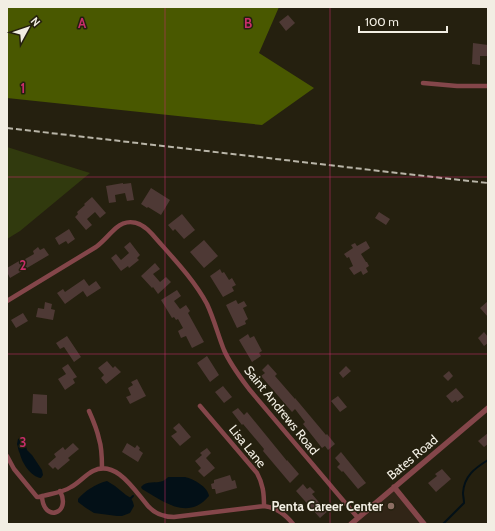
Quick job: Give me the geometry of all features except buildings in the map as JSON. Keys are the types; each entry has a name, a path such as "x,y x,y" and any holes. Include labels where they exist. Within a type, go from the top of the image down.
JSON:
{"street":[{"path":"423,84 488,86"},
{"name":"Saint Andrews Road","path":"7,301 102,243 120,225 131,222 141,224 147,228 190,278 199,291 207,305 230,362 238,375 358,518"},
{"name":"Lisa Lane","path":"200,406 257,473 263,485 264,506"},
{"name":"Bates Road","path":"351,524 488,408"},
{"path":"89,411 96,426 99,438 102,468"},
{"path":"7,456 14,469 35,495 39,497 72,487 92,471 102,468 113,470 123,477 152,510 161,516 174,517 264,506 278,510 284,514 292,524"},
{"path":"394,487 422,522"},
{"path":"42,496 45,509 48,512 56,512 60,510 63,503 60,491"}],"shaded area":[{"path":"21,437 24,438 27,450 42,470 43,475 41,478 30,472 23,461 17,444 18,439"},
{"path":"168,477 185,477 192,480 200,484 209,496 201,503 193,507 176,507 167,504 141,487 148,483 163,481"},
{"path":"107,481 131,498 134,506 130,513 117,516 94,513 78,502 78,499 87,491 98,484"},
{"name":"Penta Career Center","path":"394,487 425,524 350,524"}],"green space":[{"path":"7,7 279,7 259,53 314,88 262,125 7,98"},
{"path":"7,147 90,173 20,231 7,239"}],"waterway":[{"path":"443,524 464,503 463,493 468,477 475,469 488,460"}],"railway":[{"path":"7,128 488,183"}],"place":[{"name":"Penta Career Center","path":"391,506"}]}
